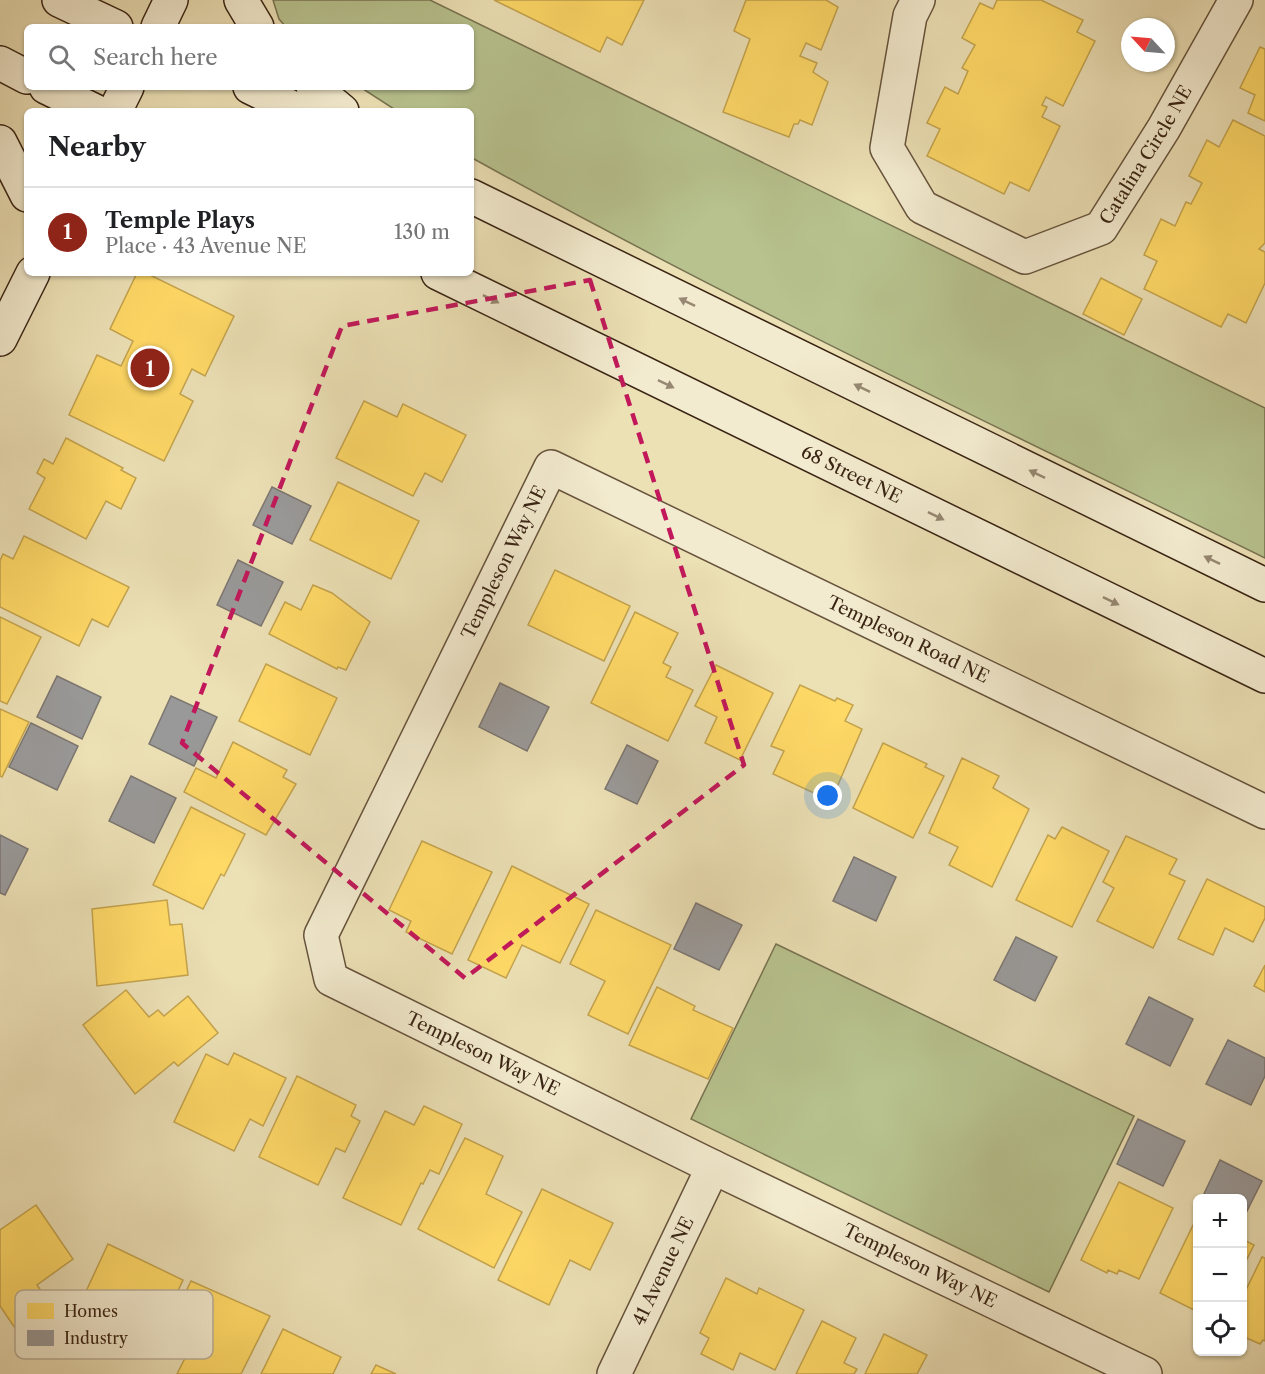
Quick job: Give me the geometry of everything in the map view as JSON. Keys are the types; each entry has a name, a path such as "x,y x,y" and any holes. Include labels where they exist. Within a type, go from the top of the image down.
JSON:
{"street":[{"path":"59,0 110,24"},
{"path":"159,24 171,0"},
{"path":"241,0 255,24"},
{"name":"Catalina Circle NE","path":"918,0 910,16 887,148 922,207 1025,257 1101,228 1164,128 1236,0"},
{"path":"0,63 24,75"},
{"path":"52,90 89,108"},
{"path":"116,108 126,90"},
{"path":"256,90 293,108"},
{"path":"317,90 338,108"},
{"path":"0,142 24,189"},
{"path":"474,197 1265,585"},
{"path":"0,339 32,276"},
{"name":"68 Street NE","path":"444,276 1265,676"},
{"name":"Templeson Road NE","path":"551,467 1265,812"},
{"name":"Templeson Way NE","path":"551,467 321,935 331,979 713,1167 1145,1374"},
{"name":"41 Avenue NE","path":"614,1374 713,1167"}],"highlighted area":[{"path":"590,280 744,765 465,978 182,743 342,326"}],"green space":[{"path":"273,0 430,0 1265,408 1265,558 768,314 474,159 474,108 392,108 365,90 474,90 474,24 283,24 279,19"},
{"path":"776,944 1134,1116 1049,1292 691,1119"}],"building: Homes":[{"path":"494,0 644,0 622,45 607,37 600,52"},
{"path":"746,0 826,0 838,7 821,50 806,43 800,56 817,63 813,72 828,82 812,125 800,120 798,124 794,124 789,137 723,112 750,39 734,31"},
{"path":"997,0 1041,0 1083,20 1077,32 1095,41 1063,106 1046,97 1042,105 1047,107 1042,117 1060,126 1029,191 1010,182 1004,194 927,156 940,129 927,123 945,87 958,94 968,71 962,68 975,45 962,38 980,3 993,9"},
{"path":"1260,47 1265,49 1265,121 1248,113 1255,95 1240,88"},
{"path":"1233,120 1265,136 1265,243 1259,249 1265,252 1265,283 1246,323 1228,314 1221,327 1144,289 1157,261 1144,255 1161,219 1175,226 1186,202 1191,204 1202,183 1189,176 1207,140 1219,147"},
{"path":"136,276 152,276 234,316 205,376 192,369 180,394 193,401 164,461 69,415 97,355 121,366 133,341 110,329"},
{"path":"1101,278 1142,299 1124,335 1083,314"},
{"path":"364,401 397,417 403,404 466,435 442,482 425,473 413,496 336,458"},
{"path":"66,438 123,468 121,470 136,478 121,509 106,501 86,539 29,509 45,478 37,473 44,459 53,464"},
{"path":"338,482 419,521 391,579 310,540"},
{"path":"24,536 129,587 108,627 92,619 79,646 0,607 0,561 3,554 13,559"},
{"path":"555,570 630,606 604,661 528,625"},
{"path":"313,585 332,593 370,622 346,670 338,667 337,669 269,634 285,602 301,610"},
{"path":"635,612 678,633 663,663 671,667 666,677 693,690 668,741 591,703"},
{"path":"0,617 41,637 7,704 0,701"},
{"path":"266,664 337,698 310,755 239,721"},
{"path":"716,665 773,693 740,760 705,743 717,717 695,706"},
{"path":"800,685 835,701 837,698 853,705 845,721 862,729 831,801 773,774 784,751 771,746"},
{"path":"0,709 29,722 2,777 0,776"},
{"path":"233,742 287,770 283,777 296,784 266,835 184,792 196,768 216,778"},
{"path":"883,743 927,764 925,767 944,776 913,838 853,808"},
{"path":"962,758 999,776 993,788 1029,809 992,887 949,865 958,847 929,833"},
{"path":"191,807 245,834 224,876 221,874 203,909 153,885"},
{"path":"1062,827 1109,851 1072,927 1016,900 1048,835 1055,839"},
{"path":"1126,836 1177,859 1169,874 1185,881 1153,948 1097,921 1114,888 1103,882"},
{"path":"422,841 492,872 452,954 406,932 411,921 389,910"},
{"path":"512,866 589,904 560,963 522,945 506,978 468,960"},
{"path":"1207,879 1265,907 1265,918 1253,942 1225,928 1213,955 1178,939"},
{"path":"167,900 170,925 182,924 188,975 97,986 92,909"},
{"path":"596,910 671,945 628,1034 588,1015 605,981 570,964"},
{"path":"1265,965 1265,992 1254,986"},
{"path":"657,987 695,1006 693,1010 733,1028 708,1079 629,1045"},
{"path":"126,990 149,1017 158,1010 164,1016 188,996 218,1033 178,1066 174,1062 135,1094 83,1025"},
{"path":"234,1053 286,1078 263,1126 250,1119 234,1151 174,1122 206,1054 228,1065"},
{"path":"297,1076 356,1105 351,1116 360,1121 345,1152 336,1148 318,1185 259,1157"},
{"path":"424,1106 462,1124 439,1174 430,1170 423,1184 421,1183 401,1225 343,1198 385,1111 414,1125"},
{"path":"465,1138 503,1156 486,1194 522,1212 494,1268 418,1229"},
{"path":"1119,1182 1173,1208 1139,1279 1119,1270 1117,1274 1108,1270 1107,1273 1081,1260"},
{"path":"542,1189 613,1223 590,1270 570,1260 549,1305 498,1280"},
{"path":"36,1205 73,1259 37,1285 40,1290 15,1290 15,1328 0,1306 0,1230"},
{"path":"1193,1225 1193,1310 1160,1293"},
{"path":"1247,1242 1254,1245 1247,1259"},
{"path":"108,1244 183,1280 178,1290 87,1290"},
{"path":"1262,1257 1265,1258 1265,1341 1263,1340 1260,1344 1247,1338 1247,1288"},
{"path":"726,1278 757,1294 759,1288 804,1310 775,1370 740,1353 733,1370 701,1354 709,1338 700,1333"},
{"path":"191,1281 211,1290 187,1290"},
{"path":"213,1291 270,1316 241,1374 177,1374 184,1359 213,1359"},
{"path":"822,1321 856,1338 844,1363 857,1369 854,1374 796,1374"},
{"path":"283,1329 341,1357 333,1374 261,1374"},
{"path":"884,1334 927,1355 917,1374 865,1374"},
{"path":"376,1365 396,1374 371,1374"}],"building: Industry":[{"path":"272,487 311,506 292,544 253,525"},
{"path":"238,560 283,582 261,626 217,605"},
{"path":"57,676 101,697 82,739 37,717"},
{"path":"500,683 549,707 527,751 479,727"},
{"path":"171,696 217,717 194,766 149,744"},
{"path":"31,723 78,746 57,790 9,767"},
{"path":"627,745 658,761 637,804 605,789"},
{"path":"131,776 176,798 154,843 109,821"},
{"path":"0,835 28,849 5,895 0,893"},
{"path":"854,857 896,877 876,921 833,901"},
{"path":"696,903 742,925 719,970 674,949"},
{"path":"1016,937 1057,957 1035,1001 994,980"},
{"path":"1149,997 1193,1019 1170,1066 1126,1044"},
{"path":"1228,1040 1265,1058 1265,1076 1251,1105 1206,1084"},
{"path":"1138,1119 1185,1141 1163,1186 1117,1164"},
{"path":"1220,1160 1262,1181 1247,1211 1247,1194 1204,1194"}],"place":[{"name":"Temple Plays","path":"150,368"}]}
